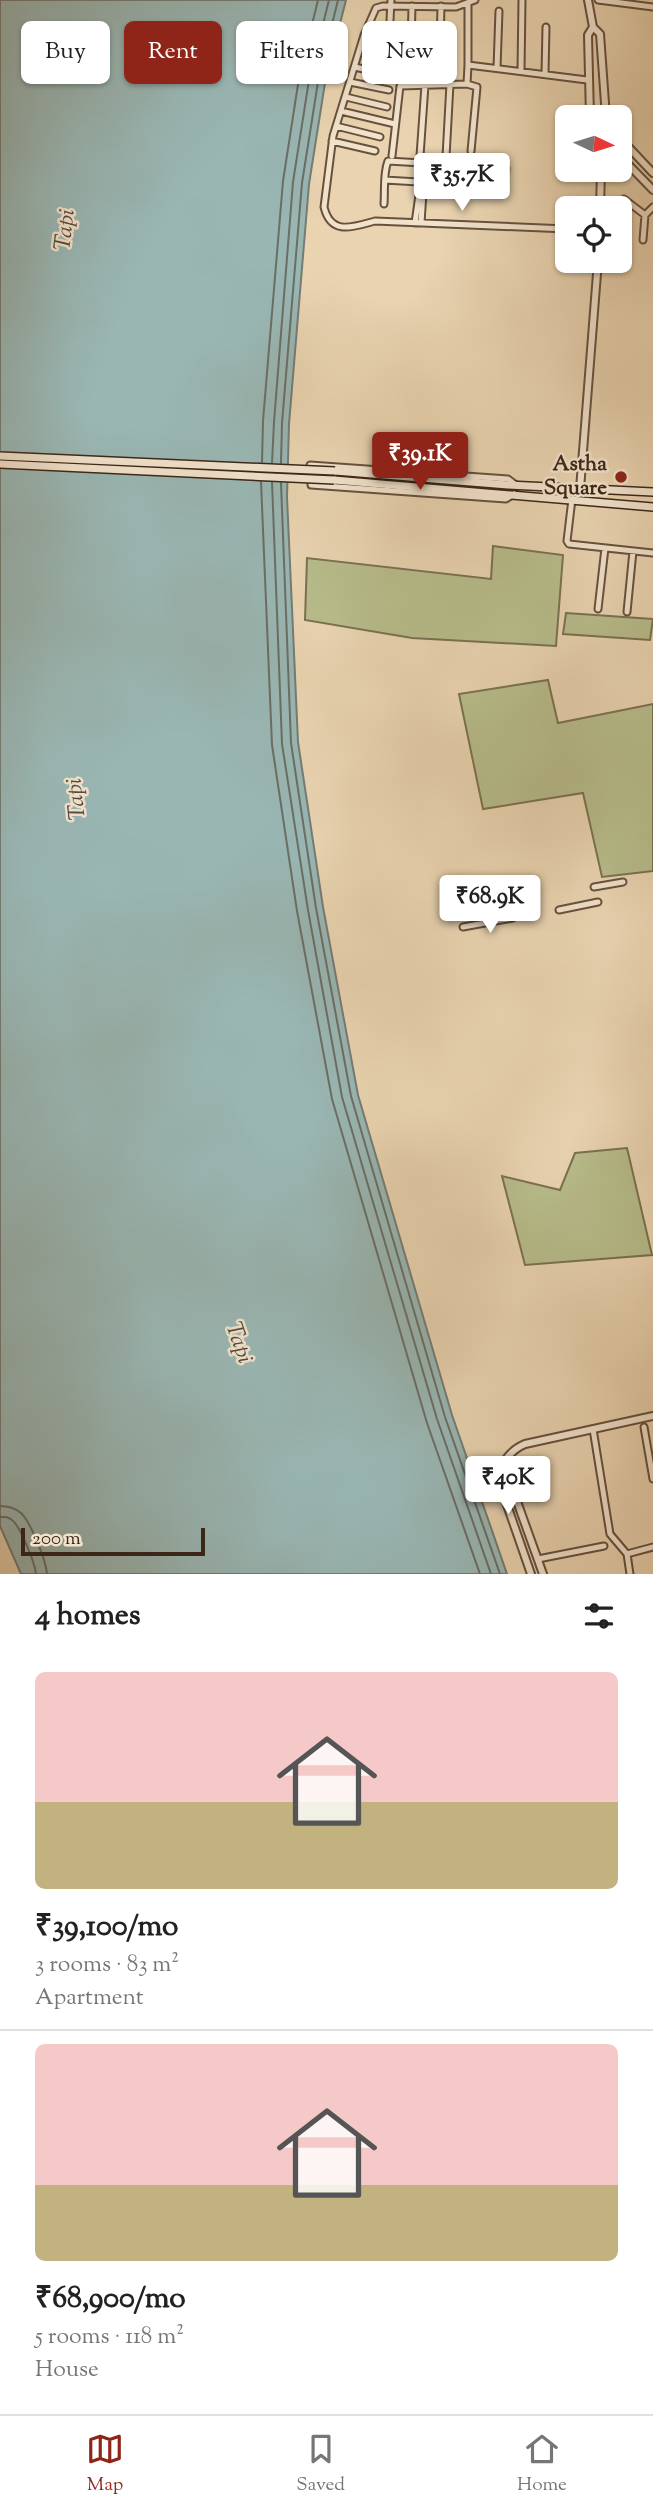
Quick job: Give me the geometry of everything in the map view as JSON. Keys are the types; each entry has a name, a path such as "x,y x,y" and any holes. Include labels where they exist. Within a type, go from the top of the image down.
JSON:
{"main road":[{"path":"0,456 335,475 516,489 653,492"},
{"path":"0,464 335,475"},
{"path":"516,489 575,499 653,507"},
{"path":"575,499 580,489"}],"street":[{"path":"521,71 522,0"},
{"path":"588,0 593,27 600,34 605,105"},
{"path":"598,0 630,1 653,6"},
{"path":"467,84 471,1 456,7 391,3 379,6 373,13 332,141 324,207 328,219 350,228 374,221 555,229"},
{"path":"390,21 391,3"},
{"path":"412,6 412,21"},
{"path":"441,6 441,21"},
{"path":"497,68 499,11"},
{"path":"545,74 546,27"},
{"path":"589,105 588,35 593,27"},
{"path":"468,65 587,80"},
{"path":"355,67 362,69"},
{"path":"351,82 389,90"},
{"path":"392,156 400,86 439,84"},
{"path":"446,157 450,84"},
{"path":"457,84 477,87 471,151"},
{"path":"420,156 425,85"},
{"path":"345,97 387,107"},
{"path":"341,111 395,124"},
{"path":"336,126 380,137"},
{"path":"332,141 375,151"},
{"path":"632,151 653,173"},
{"path":"384,204 385,180 388,161 470,164 506,169 503,187 385,180"},
{"path":"418,223 425,162"},
{"path":"468,186 470,164"},
{"path":"632,169 653,191"},
{"path":"632,204 645,215"},
{"path":"643,240 645,215 653,207"},
{"path":"580,489 597,273"},
{"path":"310,466 508,479 516,489 506,499 311,485 310,466"},
{"path":"575,499 568,543 653,553"},
{"path":"598,609 605,548"},
{"path":"626,611 634,551"},
{"path":"594,887 623,882"},
{"path":"559,910 598,902"},
{"path":"463,927 513,918"},
{"path":"531,1574 499,1482 500,1468 510,1454 525,1444 653,1416"},
{"path":"643,1427 653,1479"},
{"path":"593,1429 608,1527 614,1541 627,1554 630,1574"},
{"path":"510,1454 510,1482 543,1574"},
{"path":"538,1559 604,1546"},
{"path":"627,1554 653,1547"}],"green space":[{"path":"493,546 563,555 556,646 412,638 305,620 307,558 491,579"},
{"path":"566,613 653,619 650,640 563,634"},
{"path":"548,680 558,723 653,704 653,871 602,877 583,793 483,809 459,694"},
{"path":"627,1148 652,1255 525,1265 502,1176 560,1190 575,1153"}],"water":[{"name":"Tapi","path":"0,0 346,0 341,21 236,21 236,84 325,84 309,184 289,424 287,497 298,742 323,907 358,1095 452,1415 507,1574 21,1574 0,1526"}],"place":[{"name":"Astha Square","path":"621,477"}]}
